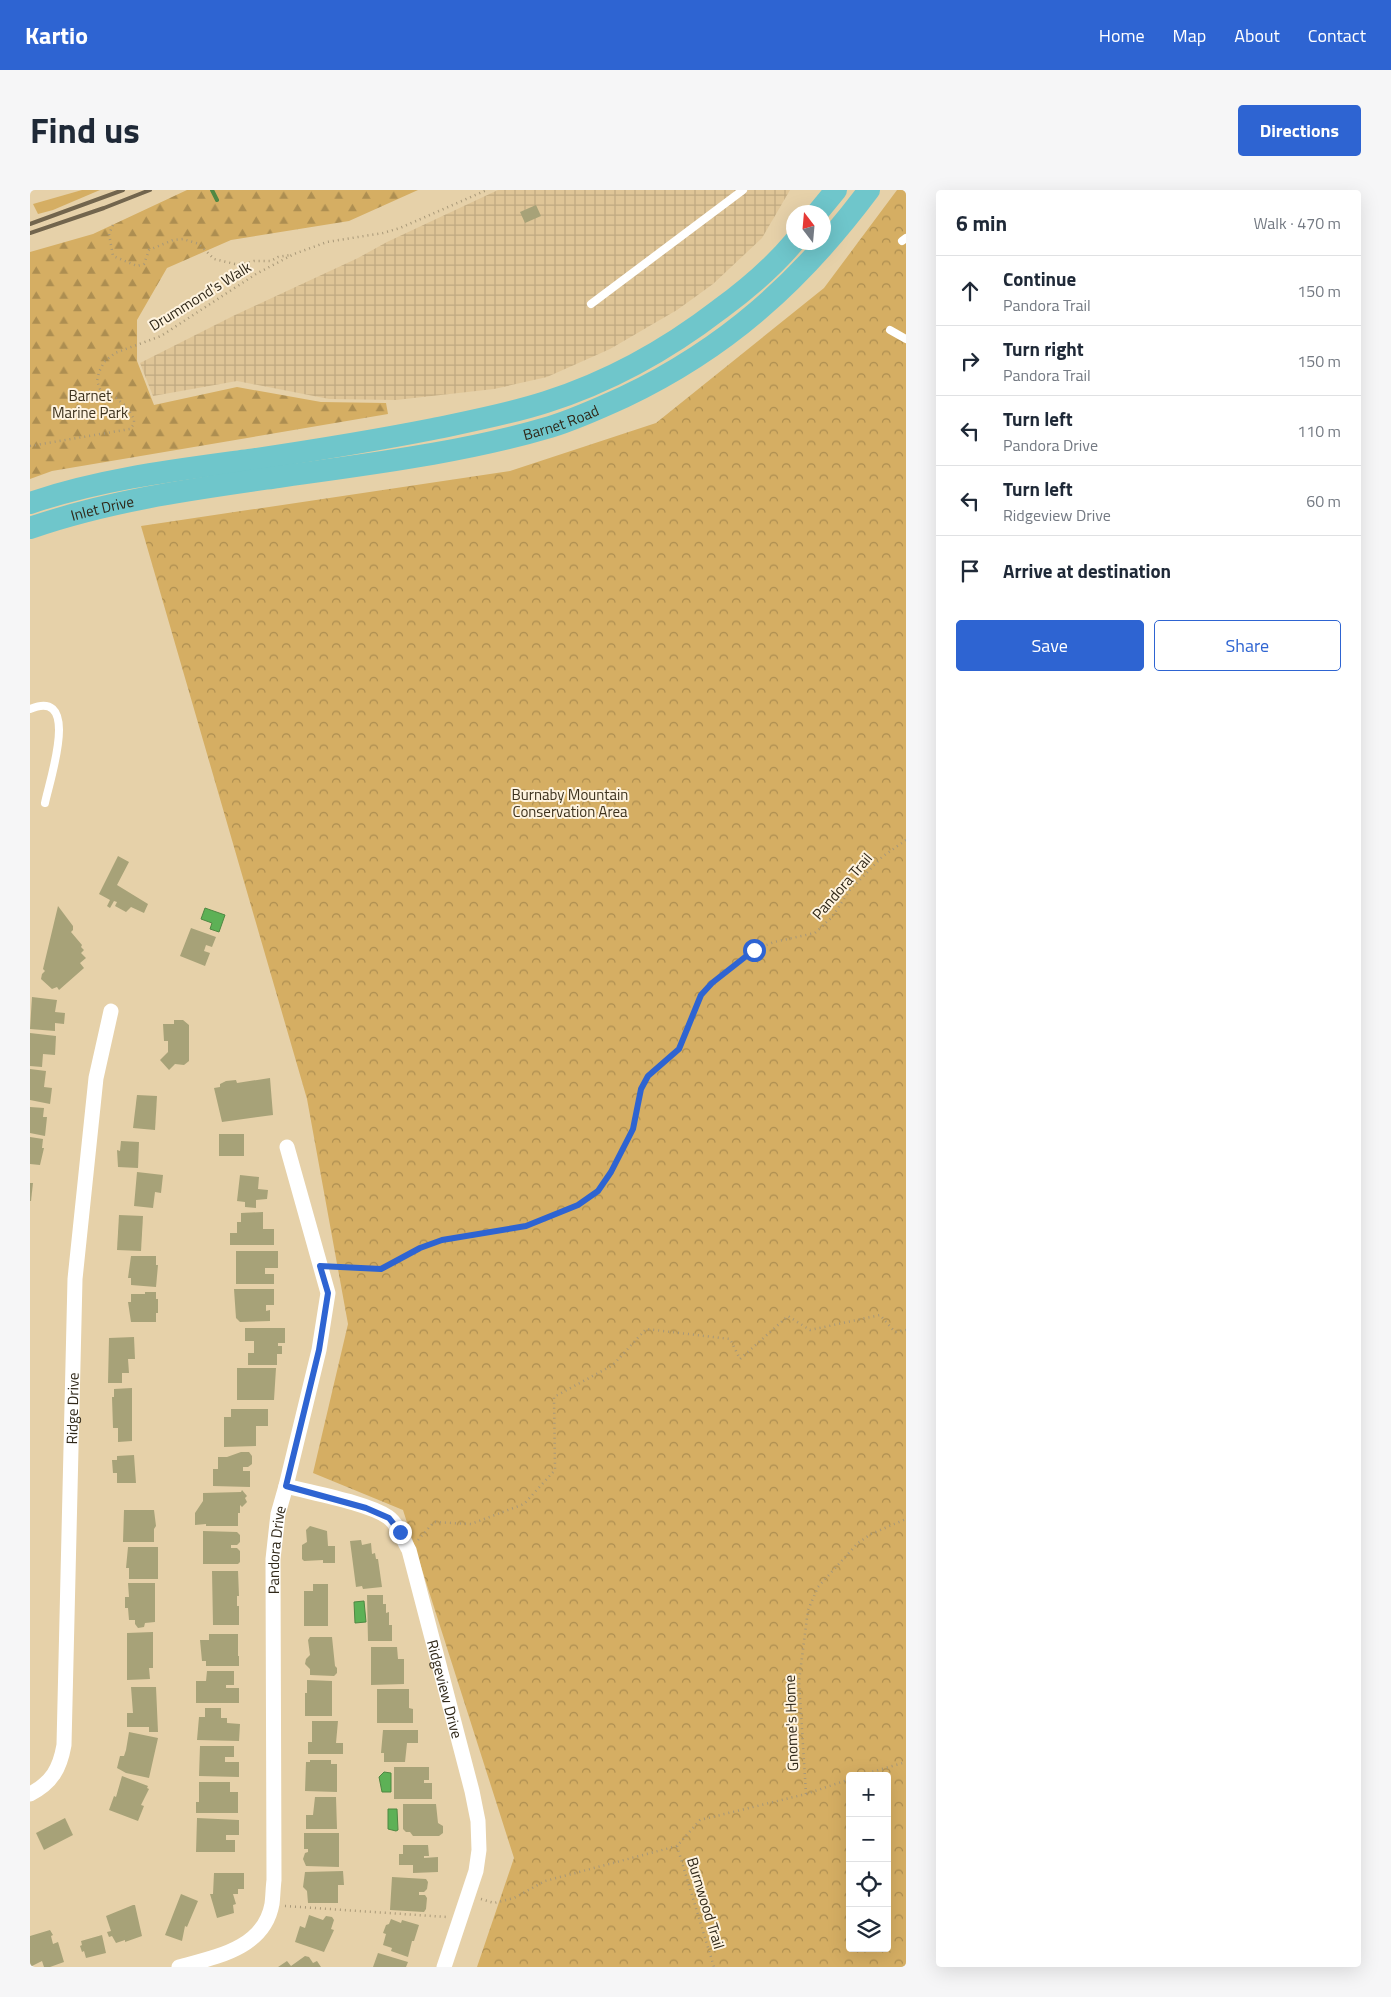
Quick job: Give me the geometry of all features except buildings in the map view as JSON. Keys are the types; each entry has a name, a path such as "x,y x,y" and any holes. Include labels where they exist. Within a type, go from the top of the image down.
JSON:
{"main road":[{"path":"824,205 836,190"},
{"name":"Barnet Road","path":"173,481 411,458 496,441 552,426 602,408 657,381 705,353 752,318 804,270 869,190"},
{"name":"Barnet Road","path":"173,481 490,417 546,402 594,384 643,360 690,332 738,295 786,250"},
{"name":"Inlet Drive","path":"30,503 96,484 173,481"},
{"name":"Inlet Drive","path":"30,528 173,481"}],"street":[{"name":"Ridge Drive","path":"30,1794 46,1785 56,1772 64,1745 75,1279 96,1078 111,1011"},
{"name":"Pandora Drive","path":"275,1905 272,1558 278,1514 319,1350 328,1293 287,1147"},
{"name":"Ridgeview Drive","path":"286,1486 366,1508 389,1518 400,1532 408,1550 472,1791 478,1821 479,1850 476,1872 444,1967"},
{"path":"178,1967 236,1949 252,1940 275,1905"}],"lane":[{"path":"591,304 742,190"},
{"path":"890,330 906,339"},
{"path":"30,709 40,705 49,706 56,710 59,718 58,743 44,803"}],"path":[{"name":"Drummond's Walk","path":"30,446 130,429 134,424 134,419 127,407 116,398 106,396 100,389 97,380 104,362 115,353 161,336 256,274 294,254 327,242 383,233 400,228 486,190"},
{"path":"113,225 109,234 113,256 137,266 144,264 149,250 173,240 183,239 199,244 214,259 235,264 243,264 254,260 270,261 278,257 294,254"},
{"name":"Pandora Trail","path":"320,1266 381,1269 420,1248 442,1240 526,1226 578,1205 598,1191 611,1172 633,1129 641,1089 648,1076 679,1049 701,995 706,989 754,950 774,942 815,933 832,917 850,890 882,857 906,840"},
{"path":"408,1550 434,1522 471,1524 524,1504 555,1470 554,1397 613,1365 646,1328 730,1339 740,1359 788,1316 810,1330 880,1315 895,1332 906,1330"},
{"name":"Gnome's Home","path":"806,1794 798,1681 808,1610 818,1587 858,1543 871,1534 906,1519"},
{"path":"872,1772 906,1762"},
{"path":"468,1894 494,1903 514,1898 545,1881 677,1846 700,1820 806,1794 846,1780"},
{"name":"Burnwood Trail","path":"677,1846 714,1967"},
{"path":"275,1905 447,1917"}],"shaded area":[{"path":"498,190 790,190 762,238 713,284 677,310 610,349 547,377 494,389 396,400 329,399 237,381 153,396 140,363 233,316"},
{"path":"205,908 225,915 219,932 210,929 212,923 201,919"},
{"path":"364,1601 366,1622 355,1623 354,1602"},
{"path":"384,1772 391,1773 391,1792 382,1792 379,1777"},
{"path":"388,1809 397,1809 398,1830 396,1831 388,1829"}],"green space":[{"path":"82,190 100,190 53,210 38,214 33,204"},
{"name":"Barnet Marine Park","path":"187,190 418,190 349,221 231,240 167,268 137,320 137,361 154,405 237,387 321,402 386,403 388,414 52,471 30,479 30,252 93,234"},
{"name":"Burnaby Mountain Conservation Area","path":"897,190 906,190 906,1967 477,1967 514,1858 403,1510 313,1473 348,1324 307,1099 141,526 510,471 656,423 824,288"}],"waterway":[{"path":"212,190 217,200"}],"railway":[{"path":"30,224 123,190"},
{"path":"30,233 150,190"}],"route":[{"path":"400,1532 389,1518 366,1508 286,1486 319,1350 328,1293 320,1266 381,1269 420,1248 442,1240 526,1226 578,1205 598,1191 611,1172 633,1129 641,1089 648,1076 679,1049 701,995 712,983 754,950"}]}
